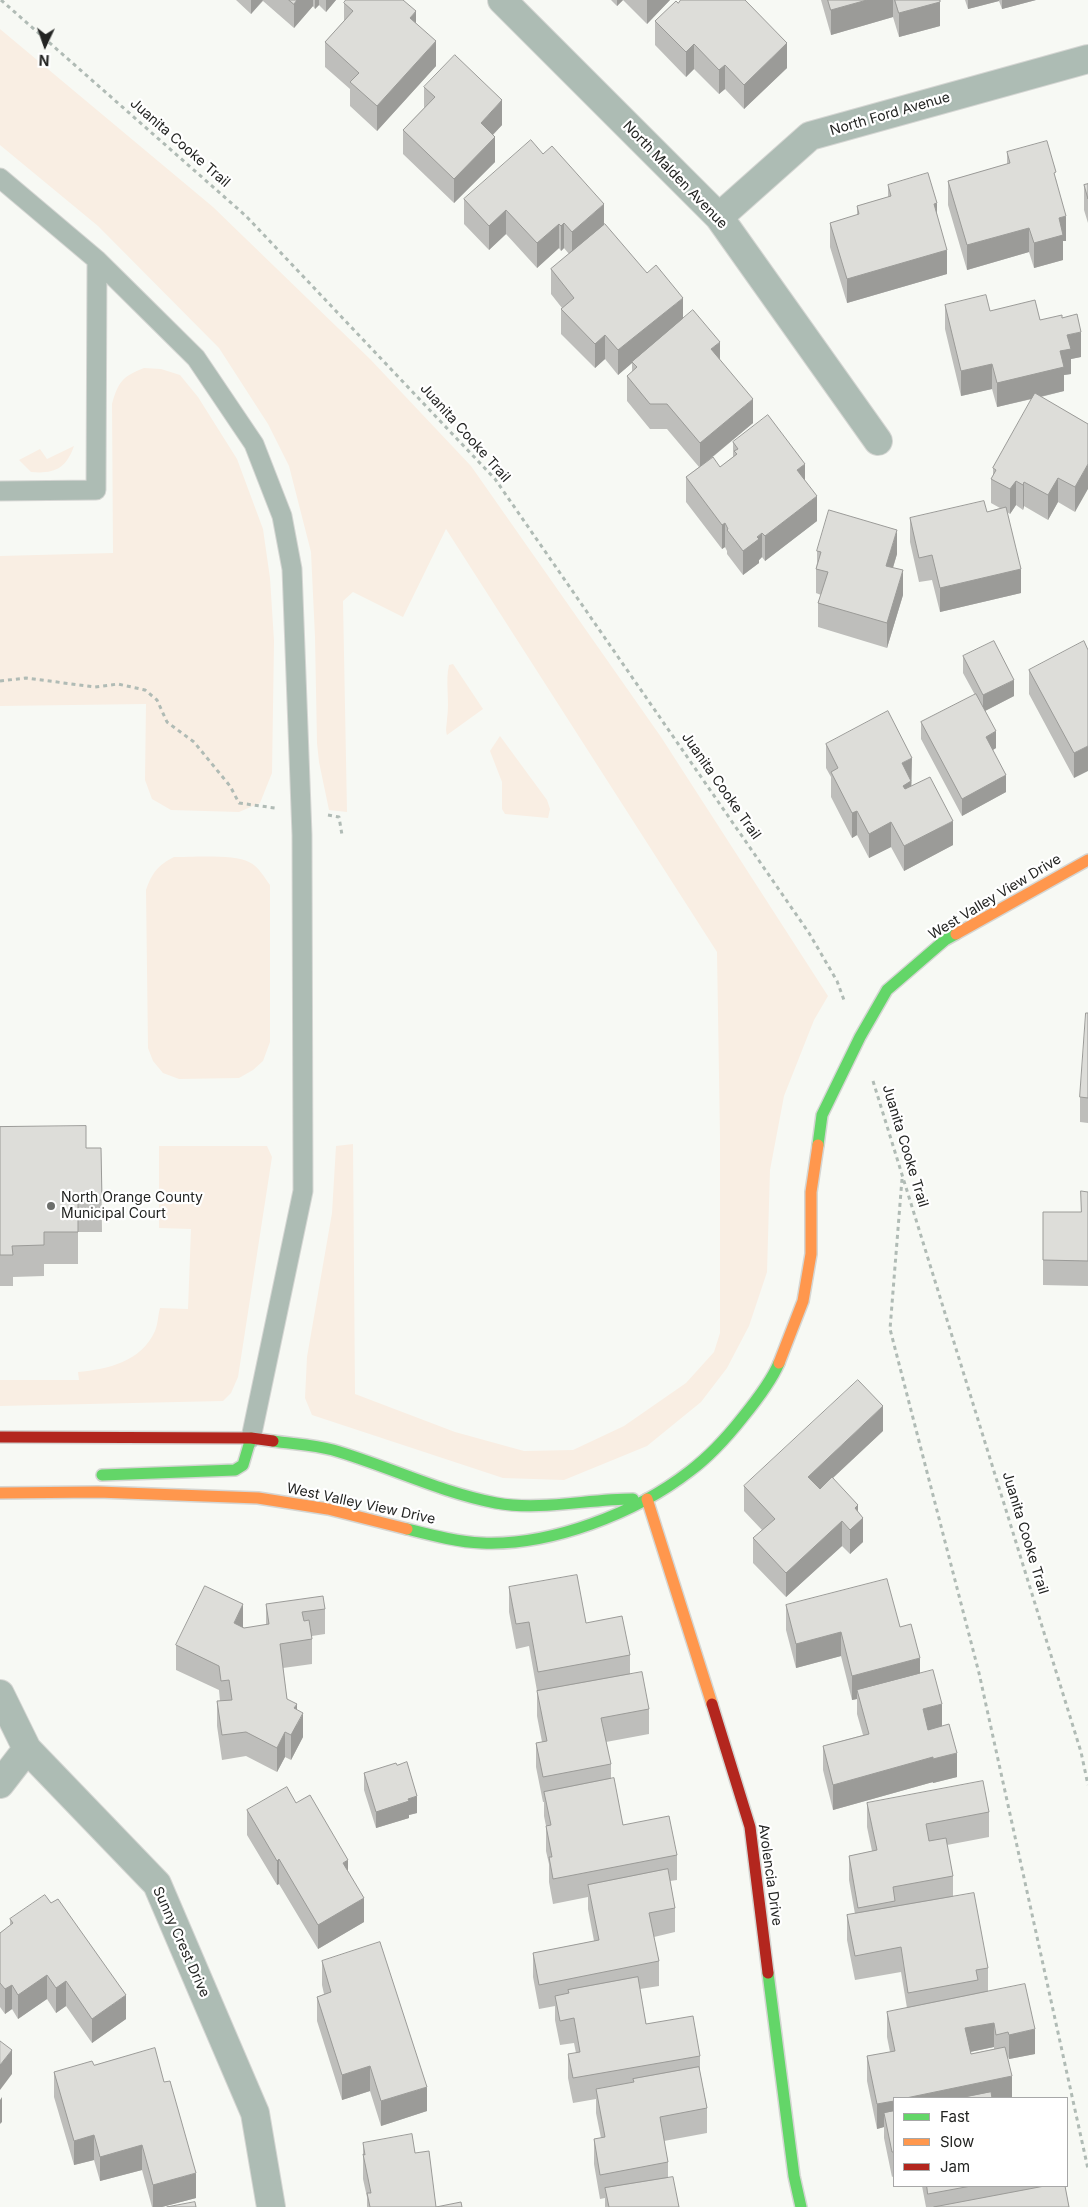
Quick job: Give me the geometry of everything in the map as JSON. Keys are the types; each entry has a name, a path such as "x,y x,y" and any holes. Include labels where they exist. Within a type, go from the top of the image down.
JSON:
{"street":[{"name":"North Malden Avenue","path":"502,0 719,217 878,441"},
{"name":"North Ford Avenue","path":"719,217 810,136 1088,59"},
{"name":"West Valley View Drive","path":"0,1493 98,1492 258,1498 328,1508 437,1536 482,1542 543,1538 590,1524 647,1499 691,1471 727,1437 754,1404 777,1367 803,1301 811,1254 811,1192 822,1115 860,1037 887,990 945,940 1088,860"},
{"path":"0,1437 251,1438 332,1450 452,1493 498,1503 537,1507 605,1499 647,1499"},
{"path":"88,1475 236,1470 243,1465 251,1438"},
{"name":"Avolencia Drive","path":"647,1499 750,1827 794,2176 801,2207"},
{"name":"Sunny Crest Drive","path":"0,1694 27,1749 156,1884 255,2113 271,2207"},
{"path":"0,1784 27,1749"}],"lane":[{"path":"0,178 97,260 196,358 254,444 282,516 292,569 301,812 303,1191 251,1438"},
{"path":"0,491 96,490 97,260"}],"path":[{"name":"Juanita Cooke Trail","path":"1,0 246,216 495,479 809,933 837,982 860,1037 1078,1742 1088,1785"},
{"path":"0,681 26,678 95,686 118,684 145,690 157,700 167,722 194,742 230,786 238,803 339,817 342,834"},
{"path":"902,1176 890,1329 979,1673 1088,2169"}],"shaded area":[{"path":"0,29 213,207 370,359 471,466 661,737 828,996 814,1020 784,1096 770,1170 767,1272 749,1326 727,1368 701,1402 647,1446 564,1480 503,1478 312,1415 305,1398 307,1357 332,1213 336,1146 353,1144 355,1394 455,1432 524,1451 573,1450 624,1426 686,1383 714,1352 720,1333 720,1137 717,952 446,529 403,617 353,592 343,601 347,812 329,810 317,743 311,552 289,466 268,424 219,348 98,226 0,145"},
{"path":"144,368 161,369 180,375 198,397 237,459 263,529 270,578 274,641 272,773 260,803 239,812 171,810 152,799 145,780 146,704 0,706 0,556 113,553 112,404 122,381"},
{"path":"74,446 63,465 53,471 31,472 19,460 40,449 47,459"},
{"path":"453,664 483,709 447,735 448,671 449,665"},
{"path":"500,736 547,800 550,809 548,818 505,814 502,809 502,782 490,751"},
{"path":"213,856 242,859 256,867 270,885 270,1042 263,1061 253,1070 239,1078 179,1079 163,1073 153,1061 148,1048 146,890 156,870 174,857"},
{"path":"159,1146 267,1146 272,1157 238,1377 231,1393 223,1401 0,1406 0,1380 79,1380 78,1372 112,1366 132,1357 141,1350 149,1342 155,1331 160,1308 188,1309 191,1229 159,1228"}],"building":[{"path":"289,0 297,0 294,4"},
{"path":"346,0 403,0 416,11 410,18 436,41 377,106 350,82 359,73 325,42 353,11 344,3"},
{"path":"681,0 745,0 787,43 744,85 725,65 719,70 694,44 686,52 655,21 676,1 678,3"},
{"path":"828,0 867,0 831,10"},
{"path":"895,0 940,0 940,2 899,13"},
{"path":"455,55 502,100 481,123 495,137 454,179 403,130 435,97 424,87"},
{"path":"531,140 543,154 552,146 604,204 572,232 564,223 561,226 559,224 537,243 506,210 489,226 464,199"},
{"path":"1047,141 1066,216 1059,218 1063,235 1034,243 1029,228 967,245 948,181 1010,163 1007,152"},
{"path":"928,173 937,203 934,204 947,250 847,279 830,223 859,214 857,206 891,196 888,185"},
{"path":"1088,184 1088,199 1084,185"},
{"path":"605,224 647,273 656,265 683,298 618,350 605,335 595,344 561,309 574,298 551,269"},
{"path":"986,295 990,311 1035,300 1040,320 1062,315 1062,318 1077,314 1081,332 1067,335 1071,349 1060,351 1064,367 997,383 992,364 961,371 945,305"},
{"path":"693,310 720,342 711,349 753,399 700,443 667,404 650,404 627,376 637,367 632,362"},
{"path":"1035,393 1088,424 1088,464 1075,487 1058,478 1048,495 1024,482 1023,485 1016,481 1010,489 991,479 996,470 993,468"},
{"path":"768,415 805,464 797,470 817,496 765,536 762,533 757,537 759,539 743,551 727,530 725,523 722,525 686,477 713,457 720,467 737,454 734,451 738,449 733,442"},
{"path":"984,501 987,512 1006,507 1021,569 940,588 932,555 919,558 910,518"},
{"path":"829,510 897,530 886,566 903,570 887,623 818,603 828,572 816,569 821,552 817,551"},
{"path":"994,641 1014,680 983,695 963,656"},
{"path":"1084,641 1088,650 1088,746 1074,753 1029,670"},
{"path":"976,694 996,731 986,737 1006,775 962,799 921,722"},
{"path":"888,711 912,758 902,763 911,781 903,786 905,789 930,777 953,821 904,846 891,822 869,834 857,811 852,813 831,772 838,768 826,744"},
{"path":"1086,1013 1088,1013 1088,1098 1080,1097"},
{"name":"North Orange County Municipal Court","path":"86,1126 86,1148 101,1148 102,1200 78,1201 78,1232 44,1232 44,1245 12,1246 13,1255 0,1255 0,1127"},
{"path":"1081,1191 1088,1192 1088,1261 1043,1260 1043,1212 1081,1212"},
{"path":"858,1380 883,1406 808,1477 820,1489 832,1477 858,1505 855,1508 863,1518 850,1530 842,1521 786,1573 753,1538 775,1519 744,1486"},
{"path":"577,1575 586,1623 622,1616 630,1655 538,1672 529,1622 516,1624 509,1587"},
{"path":"887,1579 900,1627 911,1624 920,1658 852,1676 841,1632 796,1644 786,1605"},
{"path":"205,1586 243,1604 234,1623 244,1628 269,1624 266,1604 323,1596 325,1609 302,1612 304,1621 309,1620 312,1639 280,1644 287,1699 297,1704 294,1708 303,1713 291,1735 285,1732 277,1748 246,1732 222,1735 217,1701 232,1700 229,1680 221,1681 219,1666 176,1645"},
{"path":"933,1670 942,1704 923,1709 928,1730 949,1724 957,1753 933,1759 933,1757 833,1785 823,1746 869,1734 857,1690"},
{"path":"642,1672 649,1709 601,1718 611,1764 543,1777 536,1743 547,1741 537,1691"},
{"path":"407,1762 417,1796 408,1799 409,1801 376,1812 364,1773 396,1763 397,1765"},
{"path":"614,1778 623,1825 669,1816 677,1855 553,1879 549,1857 552,1857 546,1826 551,1825 544,1792"},
{"path":"983,1781 989,1812 926,1824 929,1841 946,1838 953,1876 893,1887 895,1901 858,1908 849,1856 877,1850 867,1803"},
{"path":"287,1787 296,1803 310,1795 348,1860 343,1863 364,1898 318,1925 247,1810"},
{"path":"668,1869 675,1908 649,1913 659,1961 539,1985 533,1953 599,1940 588,1885"},
{"path":"974,1893 988,1968 976,1970 978,1980 908,1993 901,1947 855,1956 847,1915"},
{"path":"45,1895 51,1903 58,1899 126,1995 92,2019 66,1981 56,1988 47,1975 18,1995 12,1985 5,1989 0,1983 0,1933 13,1923 10,1919"},
{"path":"380,1942 427,2087 381,2101 370,2066 342,2075 317,1997 331,1992 322,1961"},
{"path":"638,1977 646,2024 693,2016 700,2056 573,2078 568,2054 580,2052 574,2018 560,2021 555,1996 569,1993 568,1990"},
{"path":"1025,1984 1035,2029 1009,2035 1008,2032 996,2035 994,2023 965,2028 971,2054 1005,2047 1012,2076 911,2097 893,2097 893,2101 877,2104 867,2056 895,2051 887,2012"},
{"path":"0,2041 12,2050 0,2065"},
{"path":"155,2048 164,2082 170,2081 196,2173 153,2185 142,2145 100,2157 94,2135 74,2141 54,2072 92,2061 94,2065"},
{"path":"699,2067 707,2108 660,2117 668,2162 600,2175 594,2139 605,2137 596,2089 634,2082 633,2079"},
{"path":"991,2092 992,2097 965,2097"},
{"path":"893,2111 893,2152 892,2152 884,2113"},
{"path":"412,2134 415,2153 429,2151 436,2207 370,2207 367,2193 371,2193 363,2154 365,2155 363,2143"},
{"path":"673,2177 679,2207 609,2207 605,2188"},
{"path":"927,2187 966,2187 928,2194"},
{"path":"1040,2187 1065,2187 1069,2207 934,2207"},
{"path":"195,2202 196,2207 167,2207"},
{"path":"461,2202 462,2207 436,2207"}],"traffic: fast":[{"path":"818,1145 822,1115 860,1037 887,990 945,940 956,934"},
{"path":"407,1529 463,1541 482,1543 509,1542 564,1533 619,1513 668,1486 705,1459 753,1404 768,1384 779,1363"},
{"path":"102,1475 235,1470 243,1465 251,1438"},
{"path":"273,1441 333,1450 434,1486 496,1503 530,1506 633,1499"},
{"path":"768,1973 794,2176 801,2207"}],"traffic: slow":[{"path":"956,934 1088,860"},
{"path":"779,1363 803,1301 811,1254 811,1192 818,1145"},
{"path":"0,1493 98,1492 258,1498 328,1509 407,1529"},
{"path":"647,1499 712,1704"}],"traffic: jam":[{"path":"0,1437 251,1438 273,1441"},
{"path":"712,1704 750,1827 768,1973"}],"place":[{"name":"North Orange County Municipal Court","path":"51,1206"}]}
